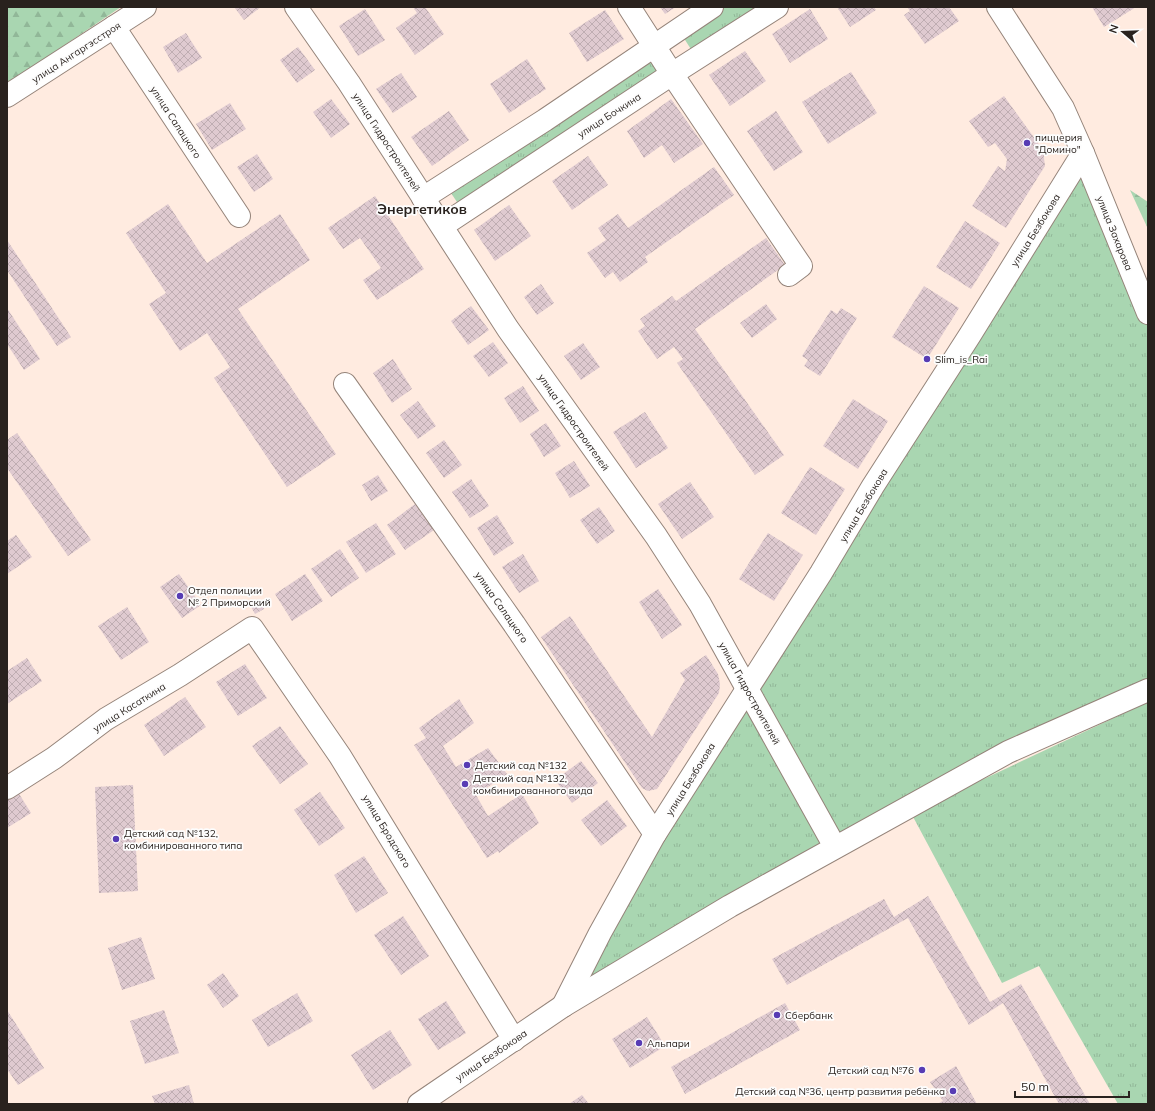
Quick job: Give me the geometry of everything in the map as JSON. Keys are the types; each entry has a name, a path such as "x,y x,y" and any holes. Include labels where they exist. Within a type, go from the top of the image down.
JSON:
{"street":[{"name":"улица Ангаргэсстроя","path":"7,96 145,7"},
{"name":"улица Гидростроителей","path":"296,7 353,90 508,329 656,536 700,604 835,847"},
{"path":"629,7 672,74 801,266 789,275"},
{"path":"423,198 545,120 712,7"},
{"name":"улица Бочкина","path":"442,226 672,74 777,7"},
{"path":"998,7 1063,108 1083,153"},
{"name":"улица Салацкого","path":"114,27 239,216"},
{"name":"улица Захарова","path":"1083,153 1148,313"},
{"name":"улица Безбокова","path":"564,1006 600,933 655,834 821,573 873,486 970,335 1083,153"},
{"name":"улица Салацкого","path":"345,384 514,624 655,834"},
{"name":"улица Касаткина","path":"7,788 54,758 106,719 180,675 252,628"},
{"name":"улица Бродского","path":"252,628 340,756 514,1040"},
{"name":"улица Безбокова","path":"419,1104 564,1006 730,906 1008,752 1148,690"}],"green space":[{"path":"7,7 121,7 7,84"},
{"path":"717,7 763,7 694,54 680,32"},
{"path":"646,50 661,72 461,208 447,187"},
{"path":"1083,153 1148,313 1148,690 1008,752 563,1006 600,933"},
{"path":"1130,190 1148,202 1148,229"},
{"path":"1148,702 1148,1104 1118,1104 1039,966 1002,983 911,813"}],"building":[{"path":"234,7 261,7 244,20"},
{"path":"413,7 425,7 444,34 415,55 396,28 417,13"},
{"path":"660,7 676,7 665,14"},
{"path":"837,7 874,7 876,10 850,27"},
{"path":"907,7 949,7 959,21 925,44 904,15 910,11"},
{"path":"1092,7 1136,7 1104,27"},
{"path":"365,9 385,40 358,56 339,26"},
{"path":"810,9 828,39 790,63 772,34"},
{"path":"605,10 624,39 587,62 569,33"},
{"path":"186,33 202,58 178,73 163,47"},
{"path":"298,47 315,70 297,83 280,60"},
{"path":"745,51 766,81 730,106 709,75"},
{"path":"527,59 546,89 509,113 490,84"},
{"path":"851,72 877,113 828,144 802,102"},
{"path":"401,73 417,97 393,113 376,89"},
{"path":"1004,96 1043,150 1045,166 1006,228 972,206 998,166 1005,171 1007,159 995,143 988,147 969,121"},
{"path":"331,99 350,124 331,138 313,112"},
{"path":"671,99 703,144 674,163 662,145 644,158 627,131"},
{"path":"230,103 246,129 212,150 196,124"},
{"path":"449,111 469,140 432,166 411,137"},
{"path":"776,111 803,152 774,171 747,131"},
{"path":"257,154 273,179 254,192 237,167"},
{"path":"588,156 608,185 572,210 552,181"},
{"path":"714,167 734,195 645,257 648,262 620,282 613,272 605,278 587,253 606,240 598,228 618,214 628,228"},
{"path":"375,196 424,269 377,300 363,280 381,268 360,238 343,249 328,228"},
{"path":"168,204 207,263 280,214 310,260 238,309 336,454 287,487 214,378 230,367 207,333 180,351 149,304 166,293 126,233"},
{"path":"509,205 531,236 495,261 474,230"},
{"path":"965,221 1000,243 971,289 936,267"},
{"path":"766,238 785,265 695,329 784,455 755,475 677,363 683,359 674,347 657,359 638,331 645,326 640,319 672,296 676,301"},
{"path":"7,240 71,337 57,346 7,270"},
{"path":"541,284 554,303 537,315 524,297"},
{"path":"924,286 959,308 927,359 892,337"},
{"path":"766,304 777,319 752,338 740,323"},
{"path":"471,306 489,330 468,345 451,321"},
{"path":"7,308 40,359 24,370 7,344"},
{"path":"841,308 857,318 820,376 804,366 808,360 802,356 831,310 837,314"},
{"path":"493,342 508,363 489,377 473,356"},
{"path":"583,343 600,367 581,380 564,356"},
{"path":"393,359 412,389 392,403 373,373"},
{"path":"523,386 539,411 520,423 504,398"},
{"path":"853,399 888,421 858,469 823,446"},
{"path":"418,401 436,426 418,439 400,415"},
{"path":"645,412 668,448 636,468 613,432"},
{"path":"546,423 561,446 544,457 530,434"},
{"path":"17,433 91,540 68,556 7,468 7,440"},
{"path":"444,440 462,465 444,478 426,453"},
{"path":"574,461 590,486 570,498 555,473"},
{"path":"810,467 845,489 816,535 781,513"},
{"path":"378,475 388,491 371,501 362,485"},
{"path":"471,479 489,506 470,518 452,492"},
{"path":"690,482 714,517 682,539 658,504"},
{"path":"415,504 434,530 405,550 387,525"},
{"path":"599,507 615,531 597,544 580,520"},
{"path":"497,515 514,543 494,556 477,528"},
{"path":"376,523 396,554 366,573 346,542"},
{"path":"768,533 803,555 774,601 739,579"},
{"path":"16,535 32,557 7,574 7,541"},
{"path":"340,549 359,578 331,597 311,569"},
{"path":"523,554 539,581 519,593 502,567"},
{"name":"Отдел полиции № 2 Приморский","path":"179,574 201,605 182,618 160,587"},
{"path":"305,574 323,601 292,621 275,594"},
{"path":"658,589 682,625 662,639 639,602"},
{"path":"259,599 264,609 255,614 250,605"},
{"path":"127,607 149,642 121,660 98,626"},
{"path":"570,616 652,737 685,680 680,673 706,655 718,674 720,684 719,693 657,789 648,791 642,788 541,637"},
{"path":"27,658 42,681 7,704 7,671"},
{"path":"245,664 267,698 238,716 216,682"},
{"path":"185,697 206,727 164,756 144,725"},
{"name":"Детский сад №132, комбинированного вида","path":"459,699 474,723 443,746 456,767 488,748 507,774 476,795 488,816 522,794 539,823 499,853 498,851 487,858 414,745 426,738 419,728"},
{"path":"280,726 308,764 280,784 252,746"},
{"path":"581,761 598,783 572,803 555,780"},
{"name":"Детский сад №132, комбинированного типа","path":"133,785 138,891 99,893 95,787"},
{"path":"16,789 31,813 7,828 7,794"},
{"path":"320,792 345,828 319,846 294,810"},
{"path":"607,800 627,826 601,846 581,820"},
{"path":"364,856 388,893 356,913 334,875"},
{"path":"928,896 990,1002 1021,984 1090,1104 1059,1104 1003,1003 969,1025 908,918 787,985 772,959 884,899 894,917"},
{"path":"403,916 429,956 401,975 374,935"},
{"path":"141,937 155,979 122,990 108,948"},
{"path":"223,973 239,996 223,1008 207,985"},
{"path":"297,993 313,1021 268,1047 252,1020"},
{"path":"446,1001 466,1033 438,1050 418,1019"},
{"path":"785,1003 800,1030 685,1094 671,1067"},
{"path":"7,1010 44,1068 18,1085 7,1069"},
{"path":"164,1010 179,1053 145,1064 130,1021"},
{"name":"Альпари","path":"647,1017 665,1046 630,1068 612,1039"},
{"path":"390,1030 412,1065 373,1090 351,1055"},
{"name":"Детский сад №36, центр развития ребёнка","path":"956,1066 977,1104 937,1104 943,1101 930,1082"},
{"path":"189,1085 194,1104 155,1104 152,1096"},
{"path":"582,1095 589,1104 569,1104"}],"place":[{"name":"пиццерия \"Домино\"","path":"1027,143"},
{"name":"Slim_is_Rai","path":"927,359"},
{"name":"Отдел полиции № 2 Приморский","path":"180,596"},
{"name":"Детский сад №132","path":"467,765"},
{"name":"Детский сад №132, комбинированного вида","path":"465,784"},
{"name":"Детский сад №132, комбинированного типа","path":"116,839"},
{"name":"Сбербанк","path":"777,1015"},
{"name":"Альпари","path":"639,1043"},
{"name":"Детский сад №76","path":"922,1070"},
{"name":"Детский сад №36, центр развития ребёнка","path":"953,1091"}],"district":[{"name":"Энергетиков","path":"422,209"}]}
